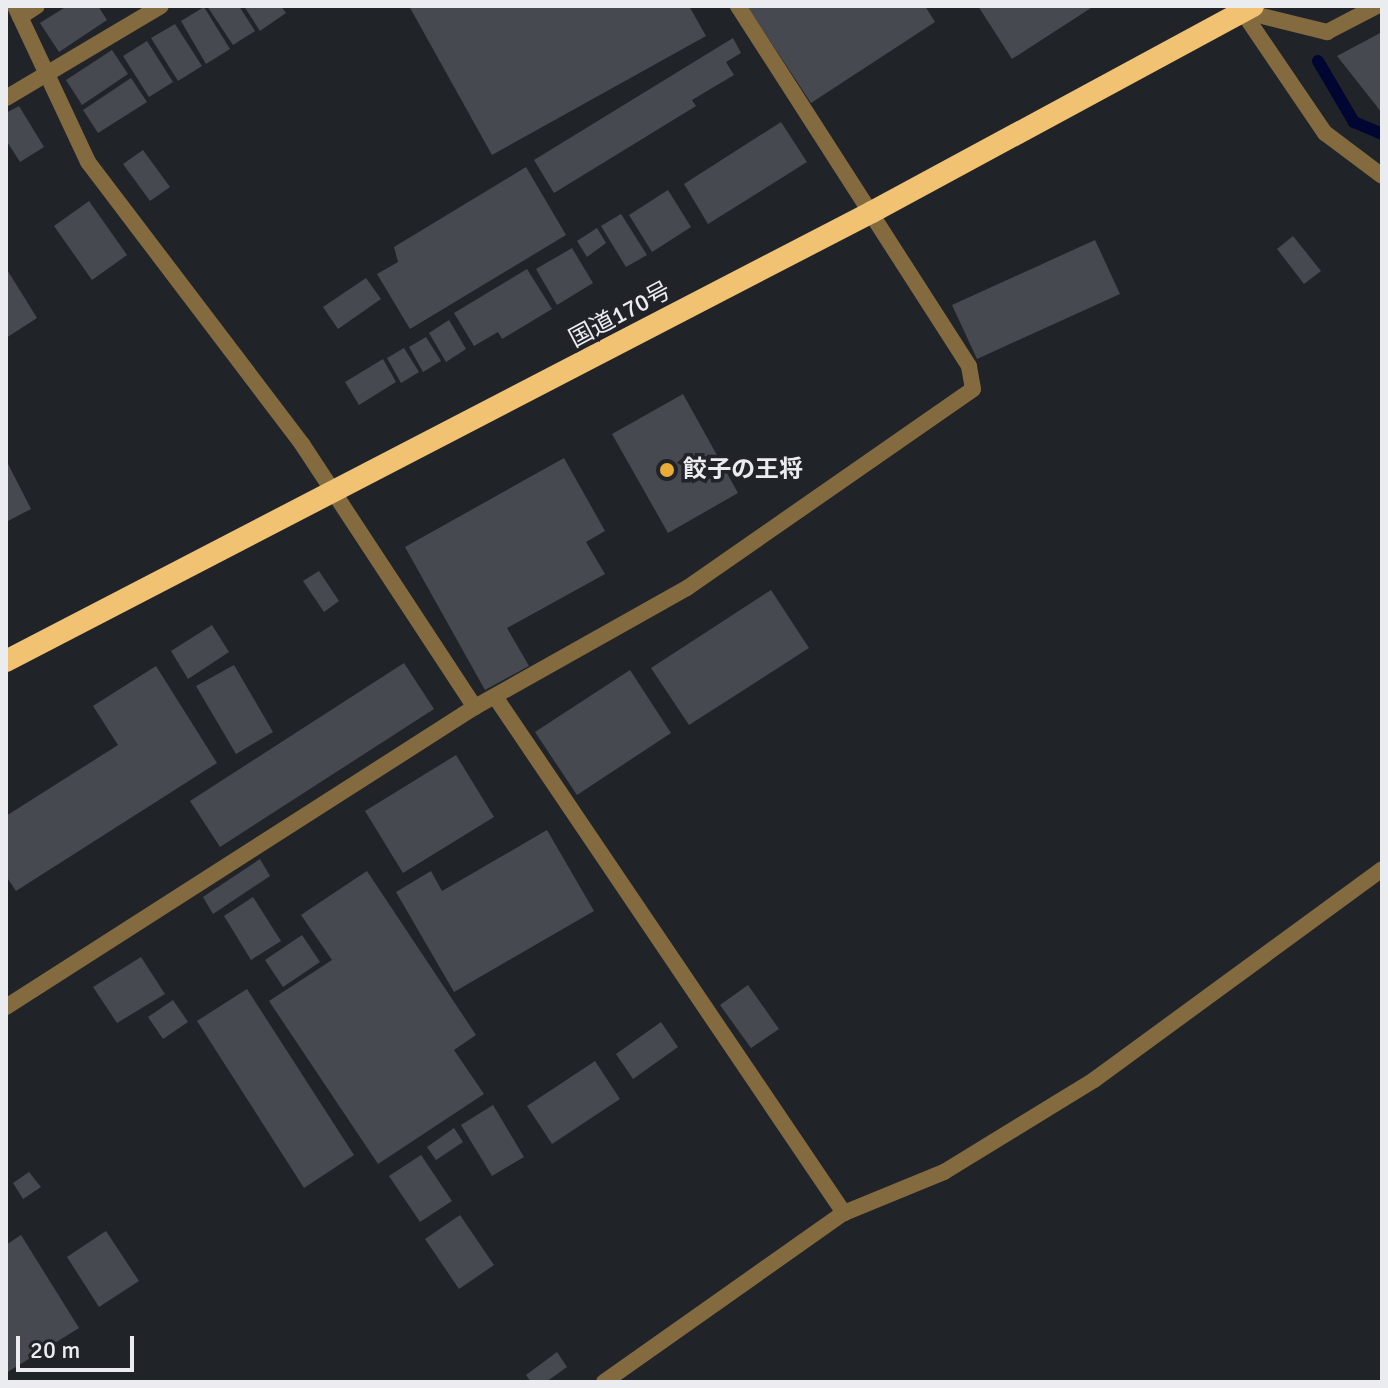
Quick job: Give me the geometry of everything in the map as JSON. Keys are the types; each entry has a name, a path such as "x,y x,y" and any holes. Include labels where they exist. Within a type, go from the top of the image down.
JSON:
{"highway":[{"name":"国道170号","path":"6,661 872,212 1246,8"}],"street":[{"path":"37,6 17,11 88,162 336,492 475,707"},
{"path":"6,98 161,6"},
{"path":"6,1007 475,707 496,698 687,588 973,389 969,366 738,6"},
{"path":"1246,8 1327,32 1377,6"},
{"path":"1246,8 1325,133 1382,176"},
{"path":"496,698 844,1213"},
{"path":"604,1382 844,1213 944,1172 1094,1080 1382,869"}],"building":[{"path":"67,6 98,6 107,20 59,52 40,23"},
{"path":"207,6 239,6 255,31 233,45"},
{"path":"244,6 281,6 286,13 260,31"},
{"path":"409,6 689,6 706,36 492,155"},
{"path":"747,6 925,6 935,22 811,103"},
{"path":"978,6 1094,6 1012,59"},
{"path":"204,7 230,49 206,64 181,21"},
{"path":"175,24 202,66 178,81 151,38"},
{"path":"1382,32 1382,113 1337,56"},
{"path":"733,38 741,53 726,62 734,75 692,100 696,106 554,193 534,160"},
{"path":"147,41 173,82 149,97 123,56"},
{"path":"112,50 128,74 82,105 66,80"},
{"path":"131,78 147,102 98,133 83,110"},
{"path":"19,106 44,147 20,162 6,140 6,113"},
{"path":"781,122 807,162 708,224 684,184"},
{"path":"143,150 170,187 150,201 123,164"},
{"path":"526,167 566,235 410,329 377,274 398,262 394,247"},
{"path":"668,190 691,227 652,252 629,215"},
{"path":"89,201 127,255 92,280 54,226"},
{"path":"621,214 647,255 626,267 601,226"},
{"path":"597,228 606,243 587,257 577,241"},
{"path":"1293,236 1321,271 1304,284 1277,249"},
{"path":"1095,240 1120,294 977,359 952,305"},
{"path":"572,248 593,283 557,305 536,269"},
{"path":"6,268 37,318 6,338"},
{"path":"527,269 552,309 502,339 498,332 474,346 454,313"},
{"path":"366,278 381,299 338,329 323,307"},
{"path":"449,320 466,349 446,362 429,333"},
{"path":"426,337 441,361 423,372 409,347"},
{"path":"404,348 419,372 401,383 387,358"},
{"path":"383,359 396,382 359,405 345,382"},
{"path":"683,394 738,493 668,533 612,434"},
{"path":"564,458 605,531 586,542 605,574 507,628 529,666 485,690 405,547"},
{"path":"6,460 31,509 6,522"},
{"path":"319,571 339,601 324,612 303,581"},
{"path":"771,590 809,648 689,725 651,668"},
{"path":"212,625 229,652 188,679 171,651"},
{"path":"404,663 434,709 220,847 190,801"},
{"path":"234,665 273,732 236,754 196,686"},
{"path":"156,666 217,763 16,891 6,876 6,816 118,745 93,706"},
{"path":"630,670 671,733 577,795 535,732"},
{"path":"456,755 494,817 403,873 365,811"},
{"path":"547,830 594,911 454,992 396,892 431,871 442,891"},
{"path":"260,859 270,876 213,914 203,897"},
{"path":"367,871 476,1035 454,1050 484,1094 378,1164 269,1001 332,960 301,915"},
{"path":"253,897 281,941 251,960 224,916"},
{"path":"302,935 320,962 283,987 265,960"},
{"path":"141,957 165,994 117,1023 93,987"},
{"path":"748,985 779,1029 751,1048 720,1005"},
{"path":"247,989 354,1155 304,1188 197,1021"},
{"path":"173,1000 188,1022 163,1039 148,1017"},
{"path":"661,1022 678,1047 633,1079 616,1054"},
{"path":"595,1061 620,1099 552,1144 527,1106"},
{"path":"493,1105 524,1157 492,1176 461,1125"},
{"path":"454,1128 463,1142 436,1160 427,1147"},
{"path":"421,1155 452,1201 420,1222 389,1176"},
{"path":"29,1172 41,1187 23,1199 13,1183"},
{"path":"460,1215 494,1265 459,1289 425,1239"},
{"path":"106,1231 139,1281 99,1307 67,1257"},
{"path":"21,1235 79,1328 6,1373 6,1245"},
{"path":"557,1352 567,1367 546,1382 531,1382 526,1375"}],"waterway":[{"path":"1318,61 1354,122 1382,134"}],"place":[{"name":"餃子の王将","path":"667,470"}]}
